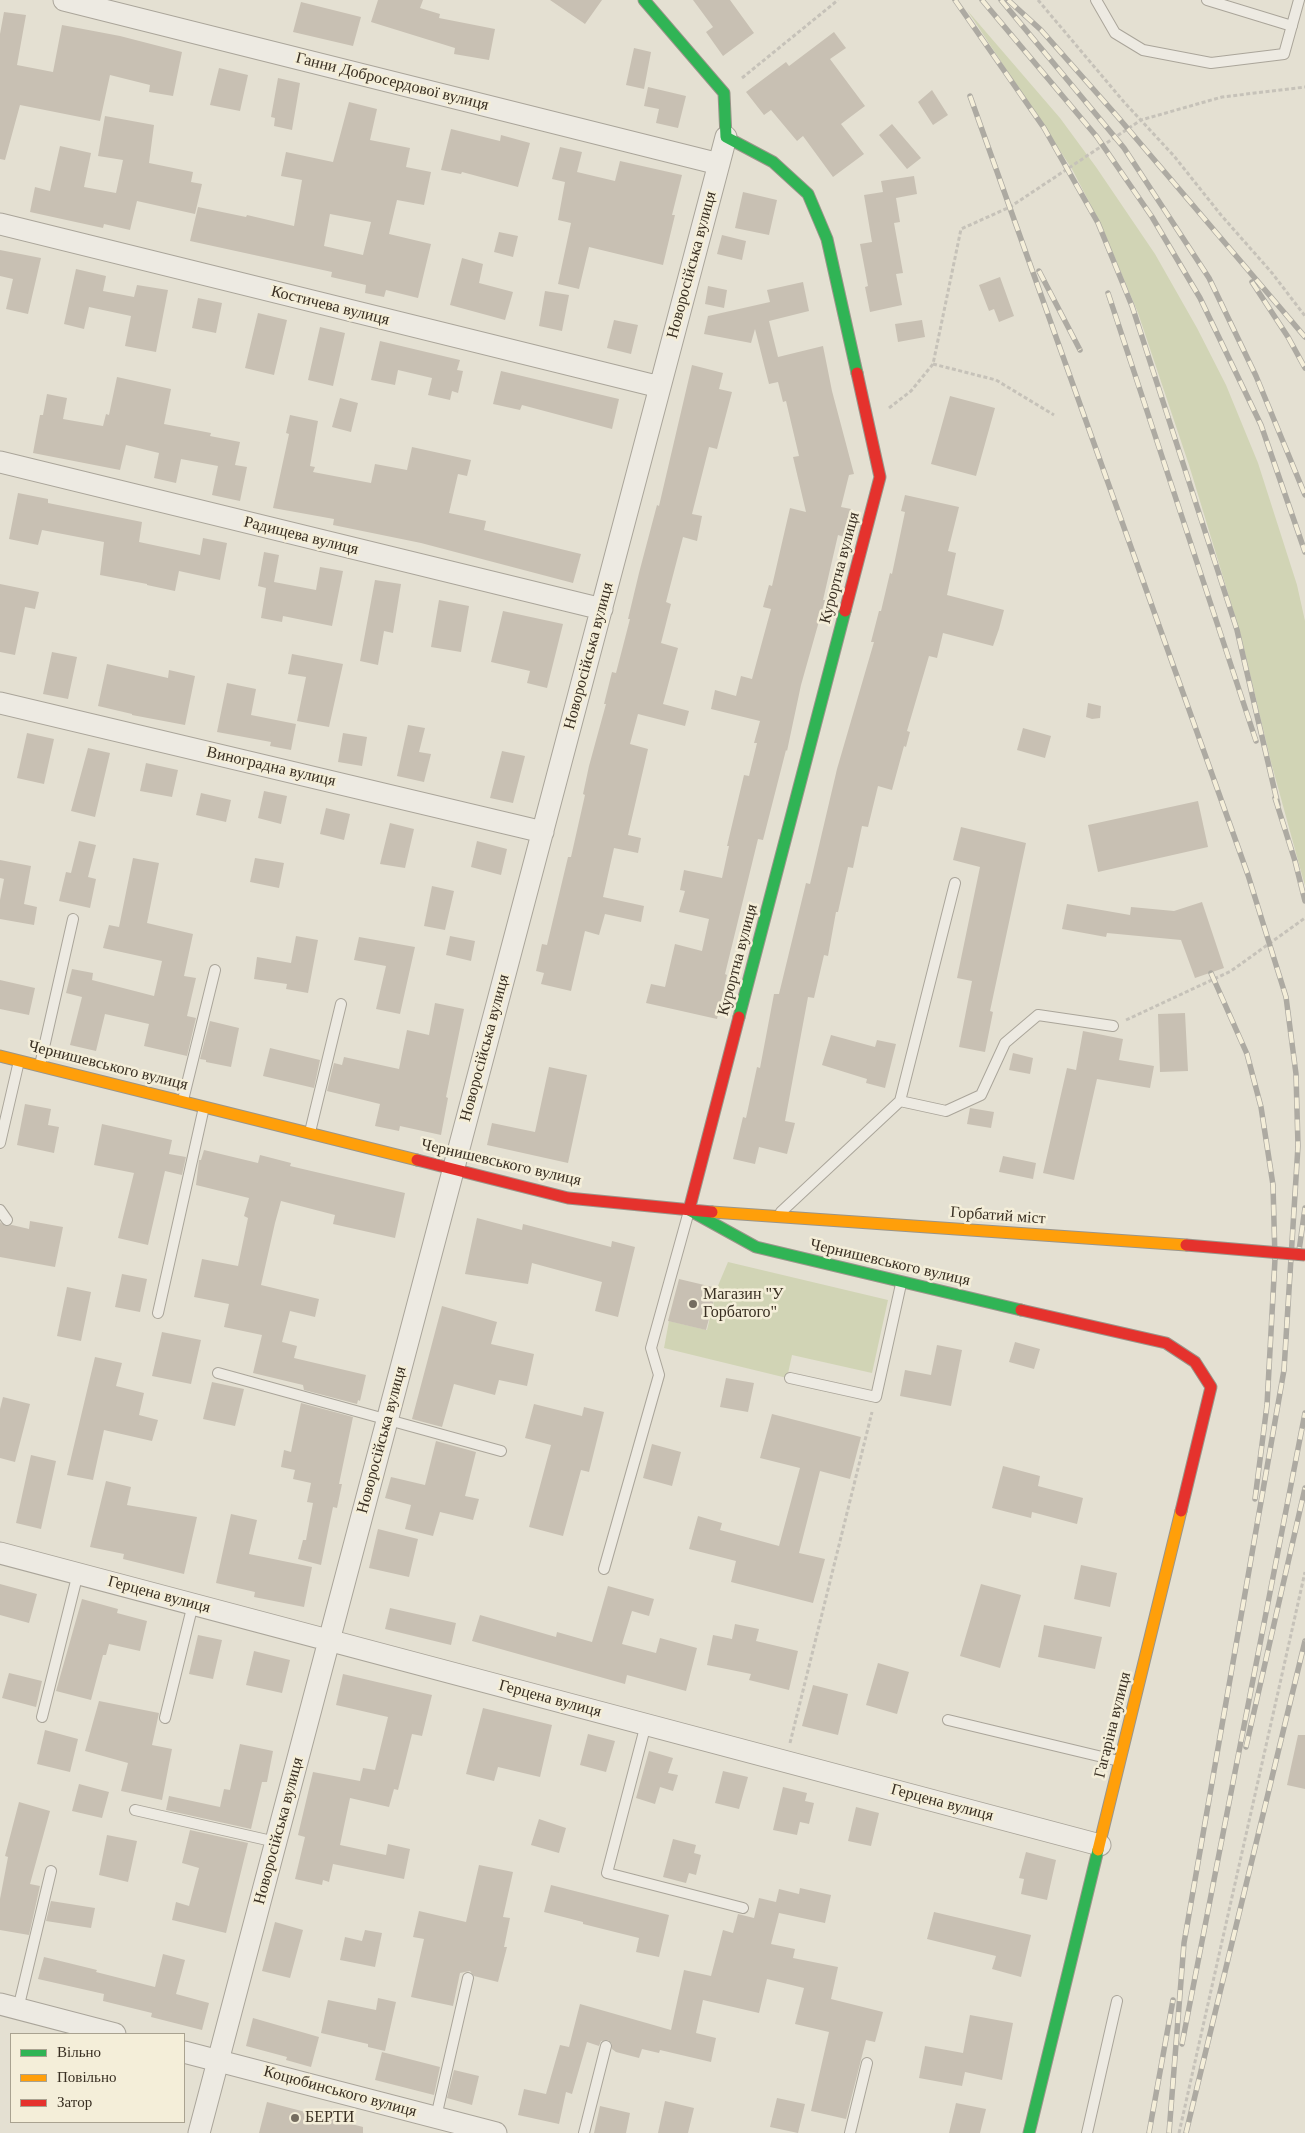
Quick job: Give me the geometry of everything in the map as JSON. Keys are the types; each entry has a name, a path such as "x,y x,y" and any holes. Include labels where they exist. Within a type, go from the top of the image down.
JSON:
{"street":[{"name":"Ганни Добросердової вулиця","path":"64,0 719,164"},
{"path":"644,0 724,93 726,137"},
{"name":"Новоросійська вулиця","path":"199,2133 726,137"},
{"name":"Курортна вулиця","path":"689,1210 880,477 827,239 808,194 773,162 726,137"},
{"name":"Костичева вулиця","path":"0,224 660,387"},
{"name":"Радищева вулиця","path":"0,462 602,609"},
{"name":"Виноградна вулиця","path":"0,703 543,832"},
{"name":"Чернишевського вулиця","path":"0,1056 568,1198 689,1210 756,1247 901,1283 1166,1343"},
{"name":"Горбатий міст","path":"689,1210 1305,1255"},
{"name":"Гагаріна вулиця","path":"1029,2133 1211,1388 1195,1362 1166,1343"},
{"name":"Герцена вулиця","path":"0,1553 1100,1845"},
{"path":"9,2007 111,2033"},
{"name":"Коцюбинського вулиця","path":"185,2052 496,2133"}],"lane":[{"path":"1096,0 1115,33 1143,50 1211,62 1284,54 1299,0"},
{"path":"1207,0 1292,26"},
{"path":"776,1216 900,1101 955,883"},
{"path":"40,1066 74,920"},
{"path":"183,1102 215,970"},
{"path":"309,1134 341,1004"},
{"path":"900,1101 946,1111 981,1094 1005,1043 1038,1015 1113,1026"},
{"path":"0,1142 19,1061"},
{"path":"158,1313 204,1107"},
{"path":"0,1210 7,1220"},
{"path":"604,1569 659,1376 651,1348 689,1210"},
{"path":"790,1378 876,1397 901,1283"},
{"path":"218,1373 388,1418 501,1451"},
{"path":"42,1717 78,1574"},
{"path":"165,1718 193,1604"},
{"path":"948,1720 1121,1762"},
{"path":"646,1724 607,1873 743,1908"},
{"path":"135,1810 276,1842"},
{"path":"9,2007 51,1871"},
{"path":"436,2117 468,1978"},
{"path":"1087,2133 1117,2001"},
{"path":"584,2133 606,2046"},
{"path":"850,2133 867,2063"}],"path":[{"path":"724,93 838,0"},
{"path":"1038,0 1174,156 1305,316"},
{"path":"888,408 911,391 933,364 961,229 1010,207 1141,120 1222,97 1305,87"},
{"path":"933,364 996,380 1054,415"},
{"path":"1113,1026 1231,971 1305,918"},
{"path":"785,1761 876,1397"},
{"path":"1179,2133 1305,1572"}],"green space":[{"path":"967,10 1060,118 1155,254 1197,328 1226,385 1258,463 1297,585 1305,621 1305,886 1271,762 1241,636 1189,465 1138,313 1102,227 1072,169"},
{"path":"728,1262 888,1300 872,1373 792,1355 787,1378 664,1348 669,1321 707,1330 717,1288"}],"building":[{"path":"378,0 423,0 420,8 440,14 439,18 495,29 489,60 454,54 455,48 371,22"},
{"path":"550,0 602,0 585,24"},
{"path":"693,0 730,0 754,33 723,56 706,32 713,27"},
{"path":"301,2 361,17 353,46 293,32"},
{"path":"4,12 26,15 17,65 53,72 62,25 120,36 182,52 173,96 149,92 150,85 110,75 100,121 20,105 5,160 0,159 0,34"},
{"path":"834,32 846,48 830,59 865,106 841,124 864,154 833,177 803,136 797,141 771,110 764,115 746,92 786,62 789,66"},
{"path":"634,48 651,52 644,89 626,85"},
{"path":"219,68 248,75 240,111 210,105"},
{"path":"278,78 300,83 292,130 274,126 275,118 271,117"},
{"path":"648,87 686,96 678,128 656,123 659,109 644,106"},
{"path":"932,90 948,115 933,125 918,102"},
{"path":"349,102 377,109 370,140 410,148 406,167 431,172 424,205 397,200 389,234 431,244 418,298 386,290 384,297 365,293 366,285 331,277 332,272 190,241 198,207 246,217 247,215 294,226 302,180 281,176 286,152 333,162","holes":["330,214 371,222 363,255 324,246"]},
{"path":"105,116 154,125 149,163 193,172 191,182 202,184 195,214 137,201 130,230 104,224 103,228 30,212 35,187 50,191 60,146 91,153 84,187 116,193 123,160 98,156"},
{"path":"892,124 921,158 907,169 879,135"},
{"path":"451,129 500,141 501,135 530,143 518,187 462,172 461,174 441,170"},
{"path":"560,147 582,152 577,172 615,181 620,161 682,175 672,215 675,215 663,265 589,247 579,289 558,284 571,223 558,220 565,182 552,179"},
{"path":"914,176 917,194 896,198 900,222 894,223 903,273 896,274 902,305 870,312 865,287 868,286 860,244 872,242 864,195 883,192 881,181"},
{"path":"743,192 777,200 769,235 735,228"},
{"path":"499,232 518,236 513,257 494,252"},
{"path":"722,235 746,241 742,260 717,254"},
{"path":"0,250 41,258 28,314 6,309 13,279 0,276"},
{"path":"462,258 483,264 479,283 513,292 505,320 450,305"},
{"path":"76,269 106,276 103,291 134,297 137,285 168,290 156,352 125,346 131,316 89,307 84,329 64,324"},
{"path":"1000,277 1014,316 999,322 994,309 989,311 979,285"},
{"path":"803,282 809,311 769,321 778,357 823,346 832,391 854,474 849,475 841,507 851,509 844,537 838,535 823,600 825,600 801,685 787,751 763,840 758,839 725,974 727,975 717,1019 646,1003 651,984 665,987 675,944 702,951 709,919 679,912 685,891 680,890 684,870 722,878 729,846 727,846 744,775 749,776 757,743 754,743 760,721 711,709 715,690 736,696 741,676 752,679 771,609 763,607 769,585 772,586 790,508 806,512 793,457 799,456 786,401 783,402 778,382 769,384 755,329 751,343 704,334 708,316 770,302 767,290"},
{"path":"708,286 727,290 724,308 705,304"},
{"path":"545,291 569,295 562,331 539,326"},
{"path":"198,298 222,303 216,333 192,328"},
{"path":"258,313 287,320 274,375 245,368"},
{"path":"614,320 638,325 631,354 607,348"},
{"path":"922,320 925,337 898,342 895,324"},
{"path":"320,327 345,333 333,386 308,380"},
{"path":"380,341 460,360 457,370 463,371 458,393 452,391 450,400 428,395 432,378 398,370 395,385 371,380"},
{"path":"692,365 723,373 719,389 732,392 717,449 709,447 692,514 702,516 697,541 683,537 666,602 671,604 661,643 678,648 663,704 689,711 685,726 638,714 630,744 648,749 628,835 641,838 638,853 614,848 603,897 644,906 641,922 605,914 599,935 585,931 571,991 541,984 544,973 536,971 542,944 547,945 568,857 571,857 585,795 583,794 589,766 606,704 604,704 612,672 616,673 630,619 628,619 639,573 657,505 659,506"},
{"path":"501,371 619,399 612,429 522,405 520,410 493,404"},
{"path":"117,377 171,389 164,424 211,433 210,436 240,442 235,465 247,467 240,501 212,495 218,466 181,459 176,483 154,478 159,453 126,445 120,470 33,453 40,415 43,415 47,394 67,398 63,419 103,426 106,414 109,415"},
{"path":"950,396 995,408 976,476 931,464"},
{"path":"340,398 358,403 351,432 332,427"},
{"path":"290,415 318,421 310,466 315,467 313,472 371,483 375,464 407,470 412,447 471,460 467,476 458,474 449,513 486,521 484,530 581,554 573,583 421,543 333,525 334,519 273,508 289,434 286,433"},
{"path":"18,493 48,499 48,503 142,522 139,542 200,555 203,538 227,543 220,580 179,571 175,591 100,575 104,542 42,530 38,545 9,539"},
{"path":"905,495 959,507 948,551 956,553 947,595 1004,610 993,646 943,633 937,658 929,656 907,731 910,732 906,747 904,746 892,790 878,786 868,827 862,826 853,868 848,867 838,912 836,912 828,956 824,955 814,998 808,997 785,1121 795,1123 787,1154 759,1147 755,1164 733,1159 743,1117 746,1118 757,1067 760,1068 774,994 779,994 806,883 810,884 837,769 874,642 871,642 879,611 881,611 890,573 892,574 905,512 901,511"},
{"path":"264,552 279,555 274,582 316,590 320,567 343,571 332,626 283,616 282,622 261,618 266,588 258,586"},
{"path":"375,580 401,584 393,633 384,631 378,665 360,661"},
{"path":"0,584 39,592 35,609 25,607 15,655 0,652"},
{"path":"439,600 469,606 461,652 431,647"},
{"path":"503,611 563,624 547,688 527,683 530,671 491,662"},
{"path":"52,652 77,657 68,699 43,694"},
{"path":"292,654 343,664 329,727 297,721 306,677 288,674"},
{"path":"107,664 168,678 169,670 195,676 185,725 132,715 98,706"},
{"path":"227,683 256,689 251,715 296,724 291,750 270,746 271,742 217,732"},
{"path":"1088,703 1101,706 1100,718 1092,719 1086,717"},
{"path":"408,725 425,728 419,752 431,754 424,782 397,776"},
{"path":"1023,728 1051,736 1045,758 1017,750"},
{"path":"27,733 54,739 44,784 17,778"},
{"path":"343,733 367,737 362,766 338,762"},
{"path":"88,748 110,753 95,817 71,811"},
{"path":"502,751 525,756 513,803 490,798"},
{"path":"146,763 178,770 172,797 140,791"},
{"path":"264,791 287,796 281,824 258,818"},
{"path":"201,793 231,800 226,822 196,815"},
{"path":"1198,801 1208,847 1098,872 1088,825"},
{"path":"326,808 350,814 344,840 320,834"},
{"path":"390,823 414,829 405,868 380,864"},
{"path":"961,827 1026,843 990,1011 993,1012 985,1052 959,1047 972,981 957,978 980,867 953,860"},
{"path":"79,841 96,845 88,877 96,879 90,908 59,901 66,872 71,873"},
{"path":"477,841 507,849 501,875 471,867"},
{"path":"133,858 159,863 147,923 193,934 184,976 196,978 187,1016 196,1018 187,1056 144,1046 149,1024 105,1014 96,1051 70,1045 82,997 66,993 72,969 93,973 92,980 154,996 162,961 103,948 109,925 119,927"},
{"path":"255,858 284,863 279,888 250,882"},
{"path":"0,860 31,866 24,904 37,907 34,925 0,919 0,900 4,879 0,878"},
{"path":"432,886 454,891 445,930 424,926"},
{"path":"1202,902 1224,968 1195,978 1181,940 1107,933 1106,937 1062,929 1067,904 1130,915 1131,907 1174,911"},
{"path":"296,936 318,940 308,993 286,989 287,984 254,979 257,957 291,963"},
{"path":"450,936 475,941 471,961 446,955"},
{"path":"359,937 415,947 400,1014 376,1009 386,966 354,960"},
{"path":"0,980 35,988 29,1015 0,1009"},
{"path":"435,1003 464,1009 446,1097 448,1098 441,1135 400,1126 399,1131 375,1126 380,1104 327,1091 334,1063 342,1065 344,1057 399,1069 407,1030 429,1035"},
{"path":"1185,1013 1188,1071 1160,1072 1158,1014"},
{"path":"210,1021 239,1028 231,1067 200,1059"},
{"path":"1083,1031 1123,1039 1119,1060 1154,1066 1150,1088 1097,1079 1074,1180 1043,1173 1067,1068 1076,1070"},
{"path":"831,1035 875,1047 877,1040 896,1044 885,1088 866,1083 867,1079 822,1065"},
{"path":"270,1048 320,1060 314,1088 263,1076"},
{"path":"1013,1053 1033,1058 1030,1074 1009,1070"},
{"path":"549,1067 587,1075 568,1163 487,1145 492,1123 535,1132"},
{"path":"25,1104 51,1109 48,1125 59,1127 54,1153 17,1145"},
{"path":"970,1108 994,1112 991,1128 967,1124"},
{"path":"102,1124 172,1140 169,1154 186,1157 182,1175 165,1171 148,1245 118,1238 134,1173 94,1165"},
{"path":"204,1150 258,1163 260,1155 291,1163 290,1166 405,1193 395,1238 333,1224 335,1215 281,1201 275,1223 261,1285 319,1299 315,1317 290,1311 282,1342 297,1346 294,1358 366,1375 360,1401 358,1400 357,1404 304,1390 303,1385 253,1373 262,1335 224,1327 229,1304 194,1297 202,1259 238,1266 248,1218 244,1216 249,1198 196,1185 199,1160 201,1160"},
{"path":"1003,1156 1036,1163 1033,1179 999,1172"},
{"path":"477,1218 522,1230 523,1224 611,1247 612,1241 635,1247 618,1317 595,1311 602,1282 532,1263 528,1284 465,1274"},
{"path":"30,1221 63,1227 55,1267 0,1257 0,1222 5,1226 12,1225 29,1229"},
{"path":"122,1274 147,1279 140,1312 115,1307"},
{"name":"Магазин \"У Горбатого\"","path":"679,1279 717,1288 706,1330 668,1321"},
{"path":"67,1287 91,1292 81,1341 57,1336"},
{"path":"442,1306 497,1322 491,1344 534,1354 527,1386 499,1380 495,1395 454,1384 442,1427 412,1419"},
{"path":"162,1332 201,1340 191,1384 152,1376"},
{"path":"1015,1342 1040,1349 1034,1369 1009,1362"},
{"path":"937,1345 962,1350 951,1406 900,1396 905,1370 931,1375"},
{"path":"95,1357 122,1363 116,1386 144,1393 139,1415 158,1420 152,1441 104,1430 93,1480 67,1475"},
{"path":"726,1378 754,1383 748,1412 720,1407"},
{"path":"212,1382 244,1389 235,1426 203,1419"},
{"path":"3,1397 30,1404 15,1462 0,1458 0,1409"},
{"path":"301,1403 353,1417 339,1484 342,1484 337,1508 333,1507 321,1565 298,1559 303,1540 306,1540 313,1503 307,1502 311,1483 293,1479 295,1470 281,1467 284,1450 291,1452"},
{"path":"534,1404 582,1416 584,1407 604,1412 589,1472 581,1470 563,1536 529,1527 551,1445 525,1438"},
{"path":"772,1414 861,1437 850,1479 820,1471 799,1553 825,1559 813,1603 731,1582 736,1561 689,1549 698,1516 722,1523 720,1530 779,1546 800,1468 760,1458"},
{"path":"436,1441 476,1452 465,1496 479,1499 473,1520 440,1512 433,1536 405,1529 411,1505 385,1498 391,1477 425,1485"},
{"path":"652,1444 681,1452 672,1486 643,1478"},
{"path":"31,1455 56,1461 41,1529 16,1523"},
{"path":"1003,1466 1040,1476 1038,1486 1083,1498 1077,1524 1032,1512 1031,1518 992,1508"},
{"path":"106,1481 131,1487 127,1505 197,1517 184,1574 123,1559 124,1554 90,1547"},
{"path":"231,1514 257,1520 249,1554 312,1567 304,1607 254,1597 255,1592 216,1583"},
{"path":"378,1529 418,1539 409,1577 369,1568"},
{"path":"1081,1565 1117,1573 1110,1607 1074,1599"},
{"path":"0,1584 37,1594 29,1623 0,1615"},
{"path":"981,1584 1021,1595 1000,1668 960,1656"},
{"path":"608,1586 654,1599 649,1616 632,1611 622,1644 656,1653 660,1638 697,1648 686,1691 627,1675 625,1684 472,1641 480,1615 556,1637 557,1632 592,1642"},
{"path":"82,1599 118,1609 117,1613 147,1621 140,1651 109,1644 106,1655 103,1655 91,1700 56,1691"},
{"path":"390,1608 456,1623 451,1645 385,1629"},
{"path":"735,1624 759,1629 756,1641 798,1651 789,1690 749,1680 751,1674 707,1665 713,1635 732,1639"},
{"path":"1044,1625 1102,1637 1095,1669 1038,1657"},
{"path":"198,1635 222,1640 213,1679 189,1674"},
{"path":"254,1651 290,1660 282,1693 246,1685"},
{"path":"878,1663 909,1672 897,1714 866,1705"},
{"path":"9,1673 42,1681 36,1707 2,1698"},
{"path":"343,1674 432,1695 422,1736 412,1734 398,1790 394,1789 389,1807 350,1798 340,1845 386,1855 388,1844 410,1849 404,1879 333,1864 329,1882 323,1880 322,1885 295,1879 305,1837 298,1835 313,1772 360,1781 363,1768 375,1770 388,1717 336,1705"},
{"path":"813,1685 848,1694 838,1735 802,1726"},
{"path":"99,1701 159,1713 152,1745 172,1749 162,1800 121,1791 128,1763 85,1751"},
{"path":"483,1708 552,1725 540,1777 498,1767 494,1781 466,1774"},
{"path":"45,1730 78,1739 70,1772 37,1764"},
{"path":"588,1734 615,1741 606,1772 580,1765"},
{"path":"1298,1735 1305,1735 1305,1789 1287,1785"},
{"path":"240,1744 273,1751 267,1782 262,1782 251,1829 166,1810 169,1796 220,1807 224,1789 230,1790"},
{"path":"649,1751 673,1758 668,1773 678,1775 673,1791 660,1787 655,1804 636,1798"},
{"path":"723,1771 748,1777 739,1809 715,1803"},
{"path":"79,1784 109,1792 102,1818 72,1811"},
{"path":"783,1787 807,1793 805,1801 814,1803 809,1824 800,1822 797,1835 773,1830"},
{"path":"19,1802 50,1811 30,1884 40,1886 29,1935 0,1930 0,1899 8,1857 5,1856"},
{"path":"856,1807 879,1813 871,1846 848,1841"},
{"path":"539,1819 566,1828 559,1853 531,1845"},
{"path":"190,1830 248,1843 226,1933 172,1920 176,1902 189,1906 199,1868 182,1863"},
{"path":"107,1835 137,1841 128,1882 99,1875"},
{"path":"673,1839 696,1845 694,1853 701,1855 696,1875 689,1873 686,1883 663,1877"},
{"path":"1026,1852 1056,1860 1047,1900 1021,1894 1024,1879 1019,1878"},
{"path":"479,1865 513,1872 503,1917 510,1918 504,1947 507,1947 498,1982 474,1976 470,1971 460,1973 453,2006 411,1997 424,1939 413,1937 419,1911 466,1922"},
{"path":"551,1885 669,1915 659,1957 636,1952 639,1938 544,1912"},
{"path":"800,1888 831,1895 825,1923 779,1913 771,1944 795,1949 793,1958 838,1967 831,1999 883,2012 875,2042 866,2040 846,2119 811,2111 829,2032 795,2024 804,1988 767,1979 759,2013 703,2000 696,2033 716,2038 711,2062 660,2050 659,2053 642,2049 639,2058 616,2052 612,2049 612,2044 608,2040 601,2041 599,2046 587,2042 572,2094 566,2092 559,2124 518,2115 524,2089 546,2094 560,2045 569,2047 580,2004 671,2030 684,1970 711,1976 723,1930 733,1933 738,1914 754,1918 759,1898 776,1902 779,1889 799,1894"},
{"path":"51,1901 95,1908 91,1928 46,1921"},
{"path":"934,1912 1031,1935 1021,1977 992,1969 996,1956 927,1939"},
{"path":"275,1922 303,1930 290,1978 262,1971"},
{"path":"365,1930 382,1933 375,1967 340,1960 345,1937 362,1941"},
{"path":"163,1954 185,1960 176,1994 209,2003 202,2030 151,2017 152,2013 103,2001 104,1994 38,1979 44,1957 155,1987"},
{"path":"378,1998 396,2002 385,2051 368,2047 368,2044 321,2033 328,2000 376,2010"},
{"path":"970,2015 1013,2023 1002,2080 965,2072 962,2086 919,2078 925,2046 963,2053"},
{"path":"253,2018 319,2037 311,2067 286,2060 287,2057 246,2046"},
{"path":"382,2052 440,2067 434,2095 375,2080"},
{"path":"454,2070 479,2076 472,2105 447,2098"},
{"path":"777,2098 805,2104 798,2133 770,2127"},
{"path":"665,2101 694,2108 688,2133 658,2133"},
{"name":"БЕРТИ","path":"267,2102 363,2127 363,2133 259,2133"},
{"path":"956,2103 986,2109 980,2133 949,2133"},
{"path":"600,2106 630,2113 626,2133 594,2133"}],"railway":[{"path":"955,0 1044,128 1098,223 1132,306 1237,630 1278,805"},
{"path":"982,0 1097,137 1152,217 1200,298 1261,425 1305,552"},
{"path":"1001,0 1124,148 1209,278 1256,376 1305,495"},
{"path":"1008,0 1041,30 1117,116 1305,337"},
{"path":"970,96 1248,875 1286,997 1296,1074 1298,1146 1284,1370 1184,1943 1169,2133"},
{"path":"1039,271 1080,350"},
{"path":"1252,282 1288,337 1305,368"},
{"path":"1108,293 1256,741"},
{"path":"1275,798 1295,861 1305,901"},
{"path":"1211,973 1247,1054 1261,1107 1273,1185 1275,1259 1267,1405 1255,1499"},
{"path":"1298,1258 1305,1208"},
{"path":"1182,2044 1305,1413"},
{"path":"1246,1747 1305,1488"},
{"path":"1186,2133 1305,1641"},
{"path":"1149,2133 1173,2000"}],"traffic: fast":[{"path":"644,0 724,93 726,137 773,162 808,194 827,239 857,373"},
{"path":"739,1017 845,611"},
{"path":"689,1210 756,1247 1021,1310"},
{"path":"1029,2133 1098,1850"}],"traffic: slow":[{"path":"0,1056 417,1160"},
{"path":"712,1212 1186,1245"},
{"path":"1098,1850 1181,1511"}],"traffic: jam":[{"path":"845,611 880,477 857,373"},
{"path":"689,1210 739,1017"},
{"path":"417,1160 568,1198 712,1212"},
{"path":"1186,1245 1305,1255"},
{"path":"1021,1310 1166,1343 1195,1362 1211,1387 1181,1511"}],"place":[{"name":"Магазин \"У Горбатого\"","path":"693,1304"},
{"name":"БЕРТИ","path":"295,2118"}]}
